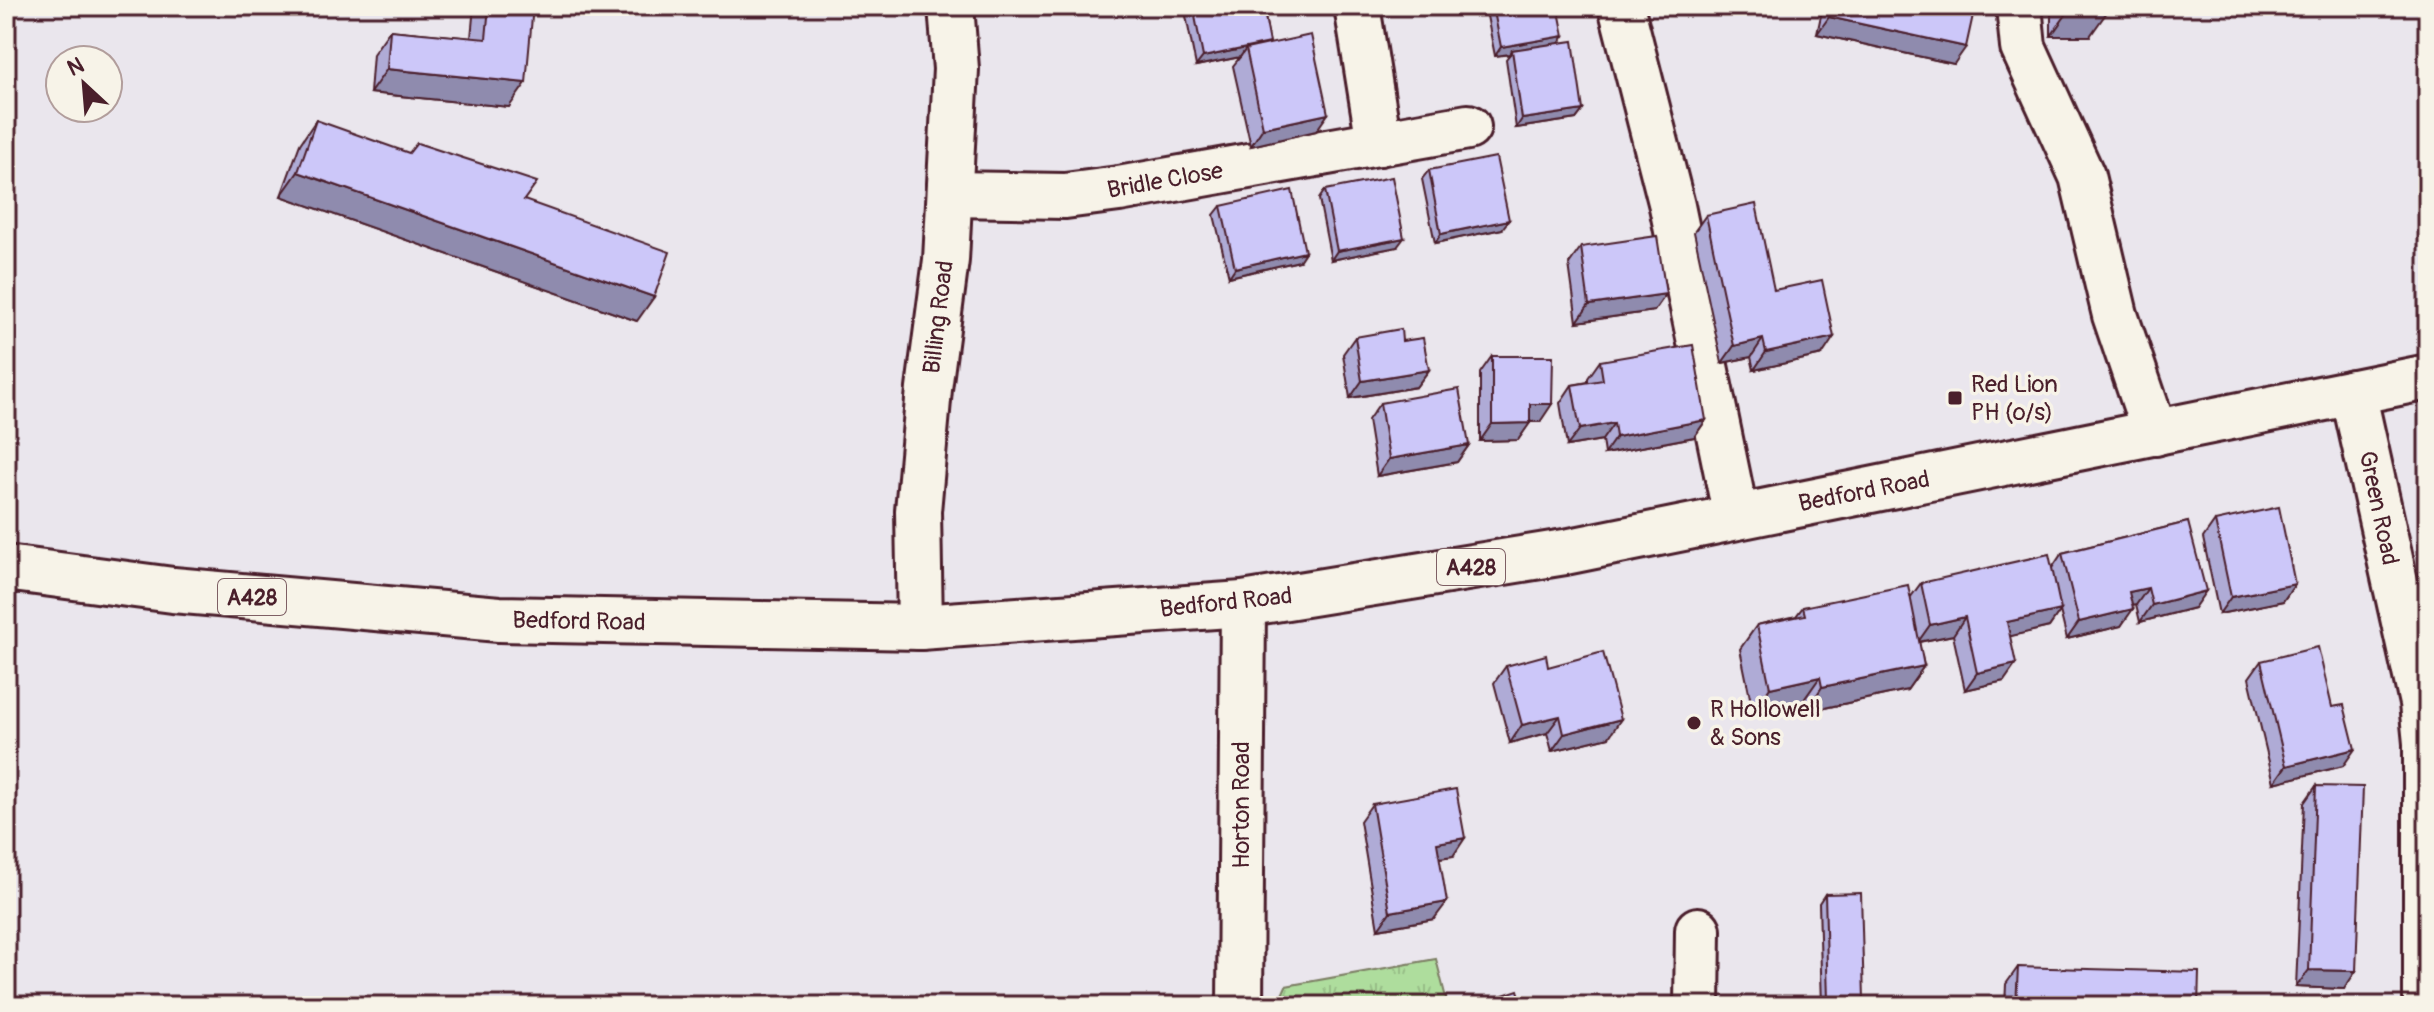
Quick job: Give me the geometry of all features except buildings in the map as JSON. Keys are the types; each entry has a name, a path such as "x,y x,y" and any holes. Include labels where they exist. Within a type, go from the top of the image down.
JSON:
{"main road":[{"name":"Billing Road","path":"920,627 918,511 929,389 946,260 950,194 956,69 951,6"},
{"path":"1357,6 1379,143"},
{"path":"1621,6 1672,206 1736,517"},
{"path":"2019,6 2023,47 2082,176 2115,315 2155,433"},
{"name":"Bridle Close","path":"950,194 1065,196 1468,127"},
{"name":"Bedford Road","path":"6,568 173,590 499,619 920,627 1243,604 1565,552 2428,377"},
{"name":"Green Road","path":"2353,392 2422,703 2427,743 2426,1006"},
{"name":"Horton Road","path":"1240,1006 1243,604"},
{"path":"1697,1006 1698,930"}],"green space":[{"path":"1436,959 1448,1006 1277,1006 1286,986"}],"place":[{"name":"Red Lion PH (o/s)","path":"1955,398"},
{"name":"R Hollowell & Sons","path":"1694,723"}]}
